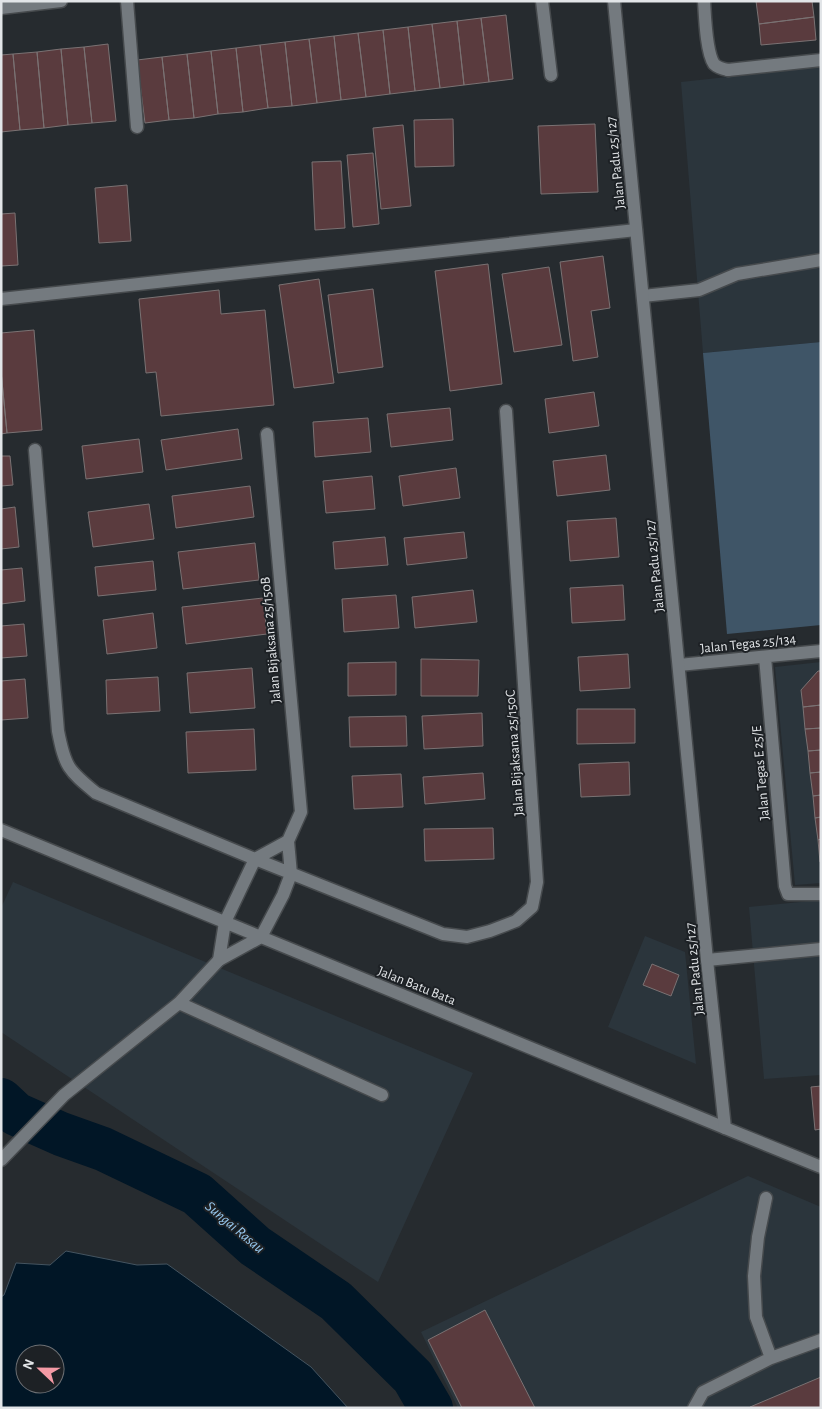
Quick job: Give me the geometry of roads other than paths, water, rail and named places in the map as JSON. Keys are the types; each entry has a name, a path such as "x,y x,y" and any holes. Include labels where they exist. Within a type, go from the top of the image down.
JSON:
{"street":[{"path":"1,8 61,1"},
{"path":"127,1 138,127"},
{"path":"542,1 551,75"},
{"name":"Jalan Padu 25/127","path":"614,1 725,1128"},
{"path":"704,1 711,53 715,64 721,68 728,70 821,60"},
{"path":"1,299 636,230"},
{"path":"643,296 698,290 737,274 821,260"},
{"name":"Jalan Bijaksana 25/150C","path":"35,450 58,731 62,754 74,775 96,793 291,874 443,934 467,936 490,931 516,921 532,907 537,882 506,410"},
{"name":"Jalan Bijaksana 25/150B","path":"267,434 301,812 288,841"},
{"name":"Jalan Tegas 25/134","path":"679,666 821,651"},
{"name":"Jalan Tegas E 25/E","path":"765,656 785,886 788,894 821,894"},
{"name":"Jalan Batu Bata","path":"1,830 821,1167"},
{"path":"1,1160 64,1096 179,1002 219,960 261,937 283,896 291,874 288,841 255,859 225,922 219,960"},
{"path":"707,960 821,949"},
{"path":"179,1002 382,1095"},
{"path":"766,1198 758,1237 754,1276 756,1317 771,1358"},
{"path":"694,1408 703,1392 771,1358 821,1340"}],"waterway":[{"name":"Sungai Rasau","path":"1,1100 16,1114 61,1134 103,1149 197,1194 255,1246 336,1301 413,1377 431,1408"}]}
